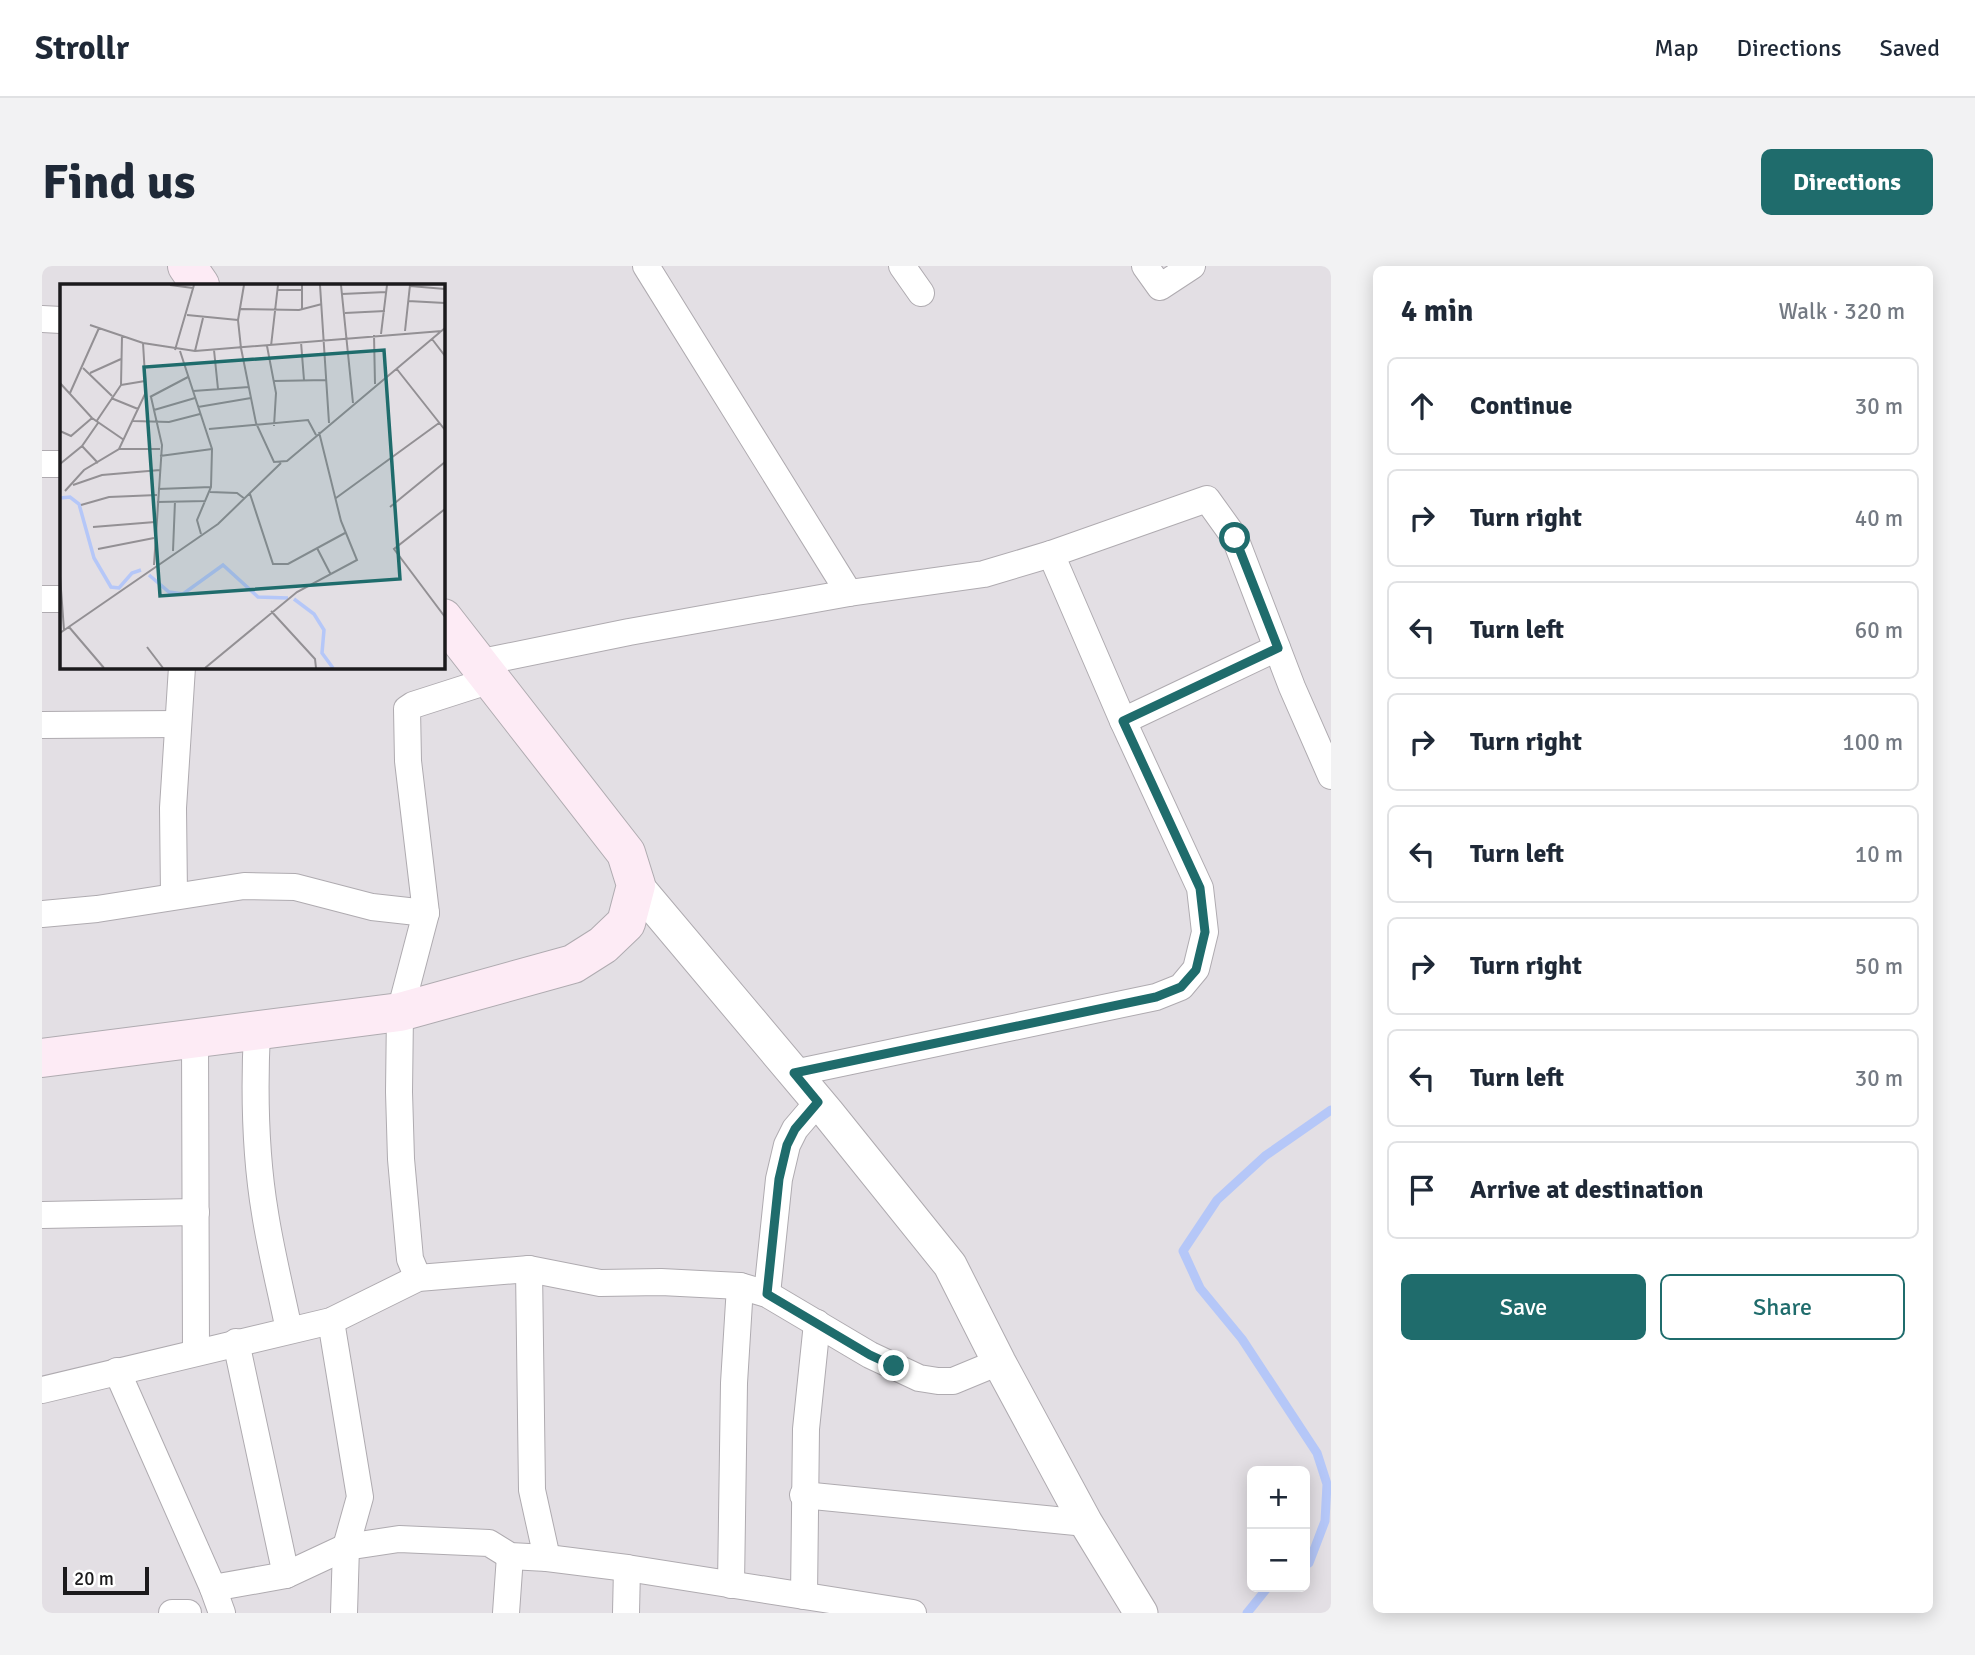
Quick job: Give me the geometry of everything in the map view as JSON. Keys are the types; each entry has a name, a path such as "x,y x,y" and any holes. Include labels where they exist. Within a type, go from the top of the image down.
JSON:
{"main road":[{"path":"187,266 199,284"},
{"path":"42,1058 400,1012 573,964 603,944 626,923 636,885 626,853 444,619"}],"street":[{"path":"646,266 849,593"},
{"path":"902,266 920,293"},
{"path":"1145,266 1160,287 1192,266"},
{"path":"42,319 60,320"},
{"path":"42,464 60,464"},
{"path":"418,1278 410,1259 401,1159 399,1092 400,1012 426,913 408,761 407,709 413,705 484,672 629,632 849,593 984,574 1051,554 1208,499 1235,538 1292,687 1331,776"},
{"path":"794,1073 1156,997 1181,987 1196,970 1205,932 1200,888 1123,721 1051,554"},
{"path":"42,599 60,599"},
{"path":"1123,721 1278,648"},
{"path":"174,895 173,808 181,668"},
{"path":"42,725 177,724"},
{"path":"636,885 950,1265 1086,1523 1140,1613"},
{"path":"42,914 97,909 244,886 295,887 372,907 426,913"},
{"path":"257,1031 254,1093 258,1160 265,1214 289,1329"},
{"path":"195,1038 196,1352"},
{"path":"767,1294 779,1179 787,1145 795,1129 818,1102"},
{"path":"42,1215 196,1212"},
{"path":"529,1269 532,1490 547,1558"},
{"path":"42,1390 331,1321 418,1278 529,1269 600,1283 662,1282 740,1286 767,1294 870,1355 919,1378 953,1381 999,1362"},
{"path":"731,1585 734,1383 740,1286"},
{"path":"331,1321 360,1497 346,1547 344,1613"},
{"path":"804,1596 803,1495 806,1429 817,1323"},
{"path":"236,1342 286,1575"},
{"path":"117,1371 218,1601 286,1575 346,1547 399,1539 489,1543 510,1556 627,1568 731,1585 765,1602 804,1596 913,1613"},
{"path":"803,1495 1086,1523"},
{"path":"506,1613 510,1556"},
{"path":"626,1613 627,1568"},
{"path":"172,1613 188,1613"}],"waterway":[{"path":"1310,1560 1325,1521 1327,1484 1317,1453 1242,1339 1200,1288 1183,1251 1217,1200 1265,1156 1331,1110"},
{"path":"1247,1613 1264,1592"}],"route":[{"path":"894,1366 870,1355 767,1294 779,1179 787,1145 795,1129 818,1102 794,1073 1156,997 1181,987 1196,970 1205,932 1200,888 1123,721 1278,648 1235,538"}]}
